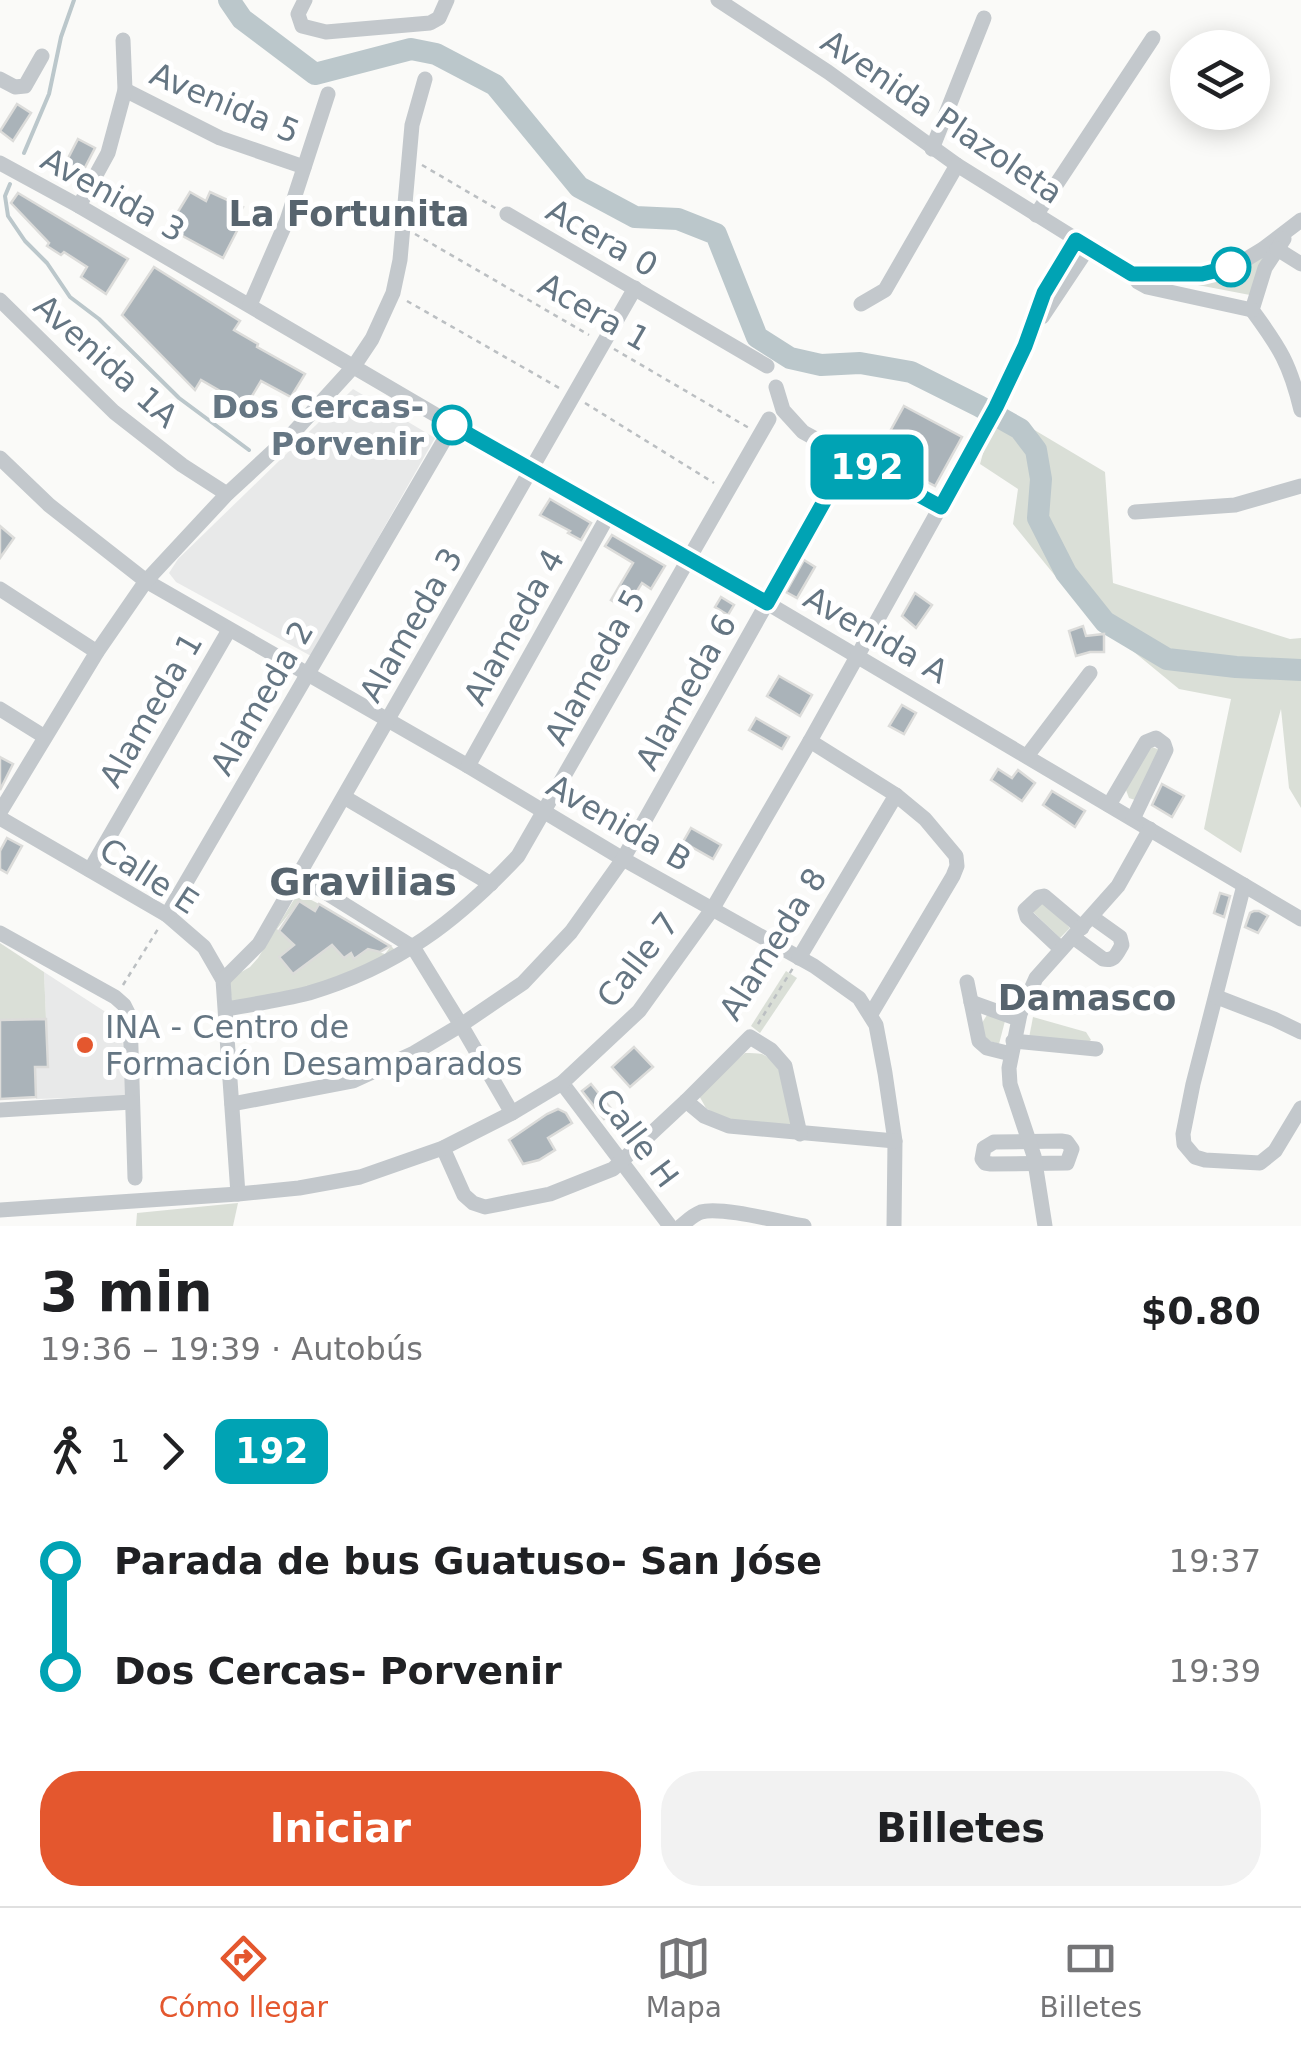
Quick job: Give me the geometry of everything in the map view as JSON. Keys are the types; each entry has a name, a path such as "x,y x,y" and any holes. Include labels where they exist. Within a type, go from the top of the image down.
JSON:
{"street":[{"path":"304,0 298,14 302,26 326,32 418,25 438,18 447,0"},
{"name":"Avenida Plazoleta","path":"718,0 828,72 957,166 1132,274 1138,282 1252,310"},
{"path":"932,149 984,18"},
{"path":"1036,216 1153,38"},
{"path":"80,206 108,153 126,90 123,40"},
{"path":"0,79 15,87 26,86 42,56"},
{"path":"0,815 98,652 146,581 226,494 293,433 354,366 372,339 392,292 404,228 412,125 425,79"},
{"name":"Avenida 5","path":"126,90 220,138 304,167"},
{"path":"250,305 287,220 328,94"},
{"name":"Avenida 3","path":"0,164 80,206 354,366"},
{"path":"860,304 885,290 957,166"},
{"name":"Acera 0","path":"506,214 767,366"},
{"path":"1296,224 1265,268 1252,310 1279,347 1293,375 1301,410"},
{"path":"1132,274 1218,272 1240,263 1296,224"},
{"name":"Calle 7","path":"0,1210 238,1194 360,1177 443,1148 562,1084 640,1012 713,908 996,407 1025,346 1044,293 1082,244"},
{"path":"1277,249 1301,264"},
{"name":"Alameda 3","path":"222,980 259,944 635,288"},
{"name":"Avenida 1A","path":"0,300 114,412 226,494"},
{"name":"Avenida A","path":"354,366 767,603 1301,918"},
{"path":"776,386 784,410 803,432 941,507"},
{"name":"Alameda 5","path":"226,1009 306,994 377,968 448,924 518,856 769,418"},
{"name":"Alameda 2","path":"167,914 452,425"},
{"path":"767,603 849,457"},
{"name":"Avenida B","path":"0,458 50,506 146,581 800,958 859,998 870,1014"},
{"path":"1135,512 1235,506 1301,486"},
{"name":"Alameda 4","path":"468,766 609,514"},
{"path":"0,589 98,652"},
{"name":"Alameda 6","path":"232,1104 352,1081 414,1053 523,983 571,932 624,859 767,603"},
{"name":"Alameda 1","path":"90,870 228,630"},
{"path":"1027,756 1090,673"},
{"path":"0,710 46,738"},
{"path":"1109,804 1146,742 1156,738 1166,750 1133,819"},
{"path":"810,741 896,795 924,819 956,856 953,876 870,1014 876,1024 895,1140 894,1226"},
{"name":"Alameda 8","path":"800,958 896,795"},
{"path":"344,797 492,884"},
{"name":"Calle E","path":"0,815 167,914 204,947 222,980 226,1009 238,1194"},
{"path":"1045,1226 1036,1165 1010,1084 1018,1020 1036,978 1118,886 1150,829"},
{"path":"299,876 412,947 512,1113"},
{"path":"1244,885 1194,1084 1184,1144 1189,1152 1204,1160 1260,1163 1275,1150 1301,1108"},
{"path":"0,933 124,1005 130,1017 135,1178"},
{"path":"967,982 978,1042 987,1048 1096,1049"},
{"path":"1216,997 1301,1032"},
{"path":"971,1002 1018,1020"},
{"path":"750,1037 771,1050 785,1066 800,1134"},
{"name":"Alameda 8","path":"443,1148 464,1194 474,1204 485,1206 550,1194 621,1163 750,1037"},
{"name":"Calle H","path":"562,1084 670,1226"},
{"path":"686,1101 704,1116 729,1126 895,1140"},
{"path":"0,1110 132,1102"},
{"path":"1029,1142 1066,1142 1072,1148 1071,1158 1067,1163 1036,1165 991,1164 982,1159 988,1143 1029,1142"},
{"path":"682,1226 704,1211 804,1226"}],"path":[{"name":"Acera 0","path":"409,157 506,214"},
{"name":"Acera 1","path":"404,228 760,434"},
{"path":"115,998 167,914"},
{"name":"Alameda 8","path":"750,1037 800,958"}],"shaded area":[{"path":"1277,246 1250,295 1156,277 1206,279"},
{"path":"353,389 435,438 311,656 176,582 169,573 178,559"},
{"path":"996,407 1105,472 1113,583 1290,639 1301,638 1301,808 1289,788 1281,709 1241,853 1204,829 1231,699 1179,689 1083,610 1013,524 1018,489 980,464"},
{"path":"1146,750 1160,750 1138,801 1129,798 1126,790"},
{"path":"298,893 319,904 315,911 299,901 277,929 294,945 279,957 293,974 336,942 344,957 351,953 354,958 368,949 385,954 391,946 396,951 317,986 232,1002 229,979 258,958"},
{"path":"1041,901 1070,928 1060,938 1032,911"},
{"path":"0,943 44,972 46,1019 0,1020"},
{"path":"786,971 797,978 760,1033 751,1026"},
{"name":"INA - Centro de Formación Desamparados","path":"44,972 121,1022 127,1096 36,1099 35,1068 48,1066"},
{"path":"987,1015 1005,1021 999,1044 984,1039 980,1026"},
{"path":"1033,1017 1086,1032 1091,1040 1084,1045 1029,1038"},
{"path":"745,1053 762,1054 777,1066 792,1126 723,1119 706,1108 698,1094"},
{"path":"238,1203 233,1226 136,1226 137,1213"}],"building":[{"path":"17,104 31,113 13,141 0,131"},
{"path":"78,139 95,148 81,175 64,166"},
{"path":"190,192 206,201 210,192 243,207 235,222 240,225 223,258 168,228"},
{"path":"18,193 128,259 106,294 81,277 87,267 47,246 49,243 11,203"},
{"path":"139,203 155,213 150,222 133,212"},
{"path":"154,267 240,321 234,330 258,344 257,347 305,374 291,397 261,381 246,406 201,380 195,390 122,315"},
{"path":"904,406 962,437 935,486 877,455"},
{"path":"550,499 591,523 581,540 540,515"},
{"path":"0,526 14,538 0,558"},
{"path":"612,535 665,566 651,589 642,583 626,609 611,600 633,563 605,546"},
{"path":"804,560 815,567 797,598 786,592"},
{"path":"915,593 932,605 916,628 902,616"},
{"path":"721,597 734,605 728,615 715,607"},
{"path":"1083,626 1086,636 1104,634 1104,652 1076,656 1069,631"},
{"path":"779,676 812,695 800,716 767,696"},
{"path":"902,705 916,713 904,734 889,726"},
{"path":"756,718 789,737 782,749 749,730"},
{"path":"0,757 13,764 0,790"},
{"path":"998,769 1012,778 1018,770 1035,783 1022,801 991,780"},
{"path":"1162,784 1184,796 1172,817 1152,805"},
{"path":"1052,791 1085,811 1075,827 1043,805"},
{"path":"691,828 721,845 713,859 683,842"},
{"path":"7,838 22,846 7,873 0,869 0,851"},
{"path":"1220,893 1230,896 1224,917 1214,913"},
{"path":"299,901 315,911 319,904 390,946 380,952 368,949 354,959 351,953 344,958 332,945 293,974 279,957 294,945 279,931"},
{"path":"1254,911 1268,916 1258,933 1245,927"},
{"path":"46,1019 48,1067 35,1067 36,1097 0,1099 0,1020"},
{"path":"634,1047 653,1067 630,1087 612,1067"},
{"path":"591,1084 613,1111 604,1119 582,1091"},
{"path":"558,1109 572,1123 548,1138 555,1150 523,1164 509,1140"}],"waterway":[{"path":"24,153 49,94 61,37 74,0"},
{"path":"229,0 242,19 315,74 411,49 436,54 495,85 579,187 635,217 678,219 716,234 757,337 790,358 821,365 860,363 911,372 1020,429 1036,450 1041,479 1038,518 1066,573 1105,622 1167,659 1301,670"},
{"path":"10,184 5,196 8,216 70,297 99,319 179,398 249,450"}],"bus line":[{"name":"192","path":"452,425 767,603 849,457 941,507 996,407 1025,346 1044,293 1076,240 1132,274 1202,274 1231,267"}],"place":[{"name":"Dos Cercas- Porvenir","path":"452,425"},
{"name":"INA - Centro de Formación Desamparados","path":"85,1045"}],"district":[{"name":"La Fortunita","path":"349,214"},
{"name":"Gravilias","path":"363,882"},
{"name":"Damasco","path":"1087,998"}]}
